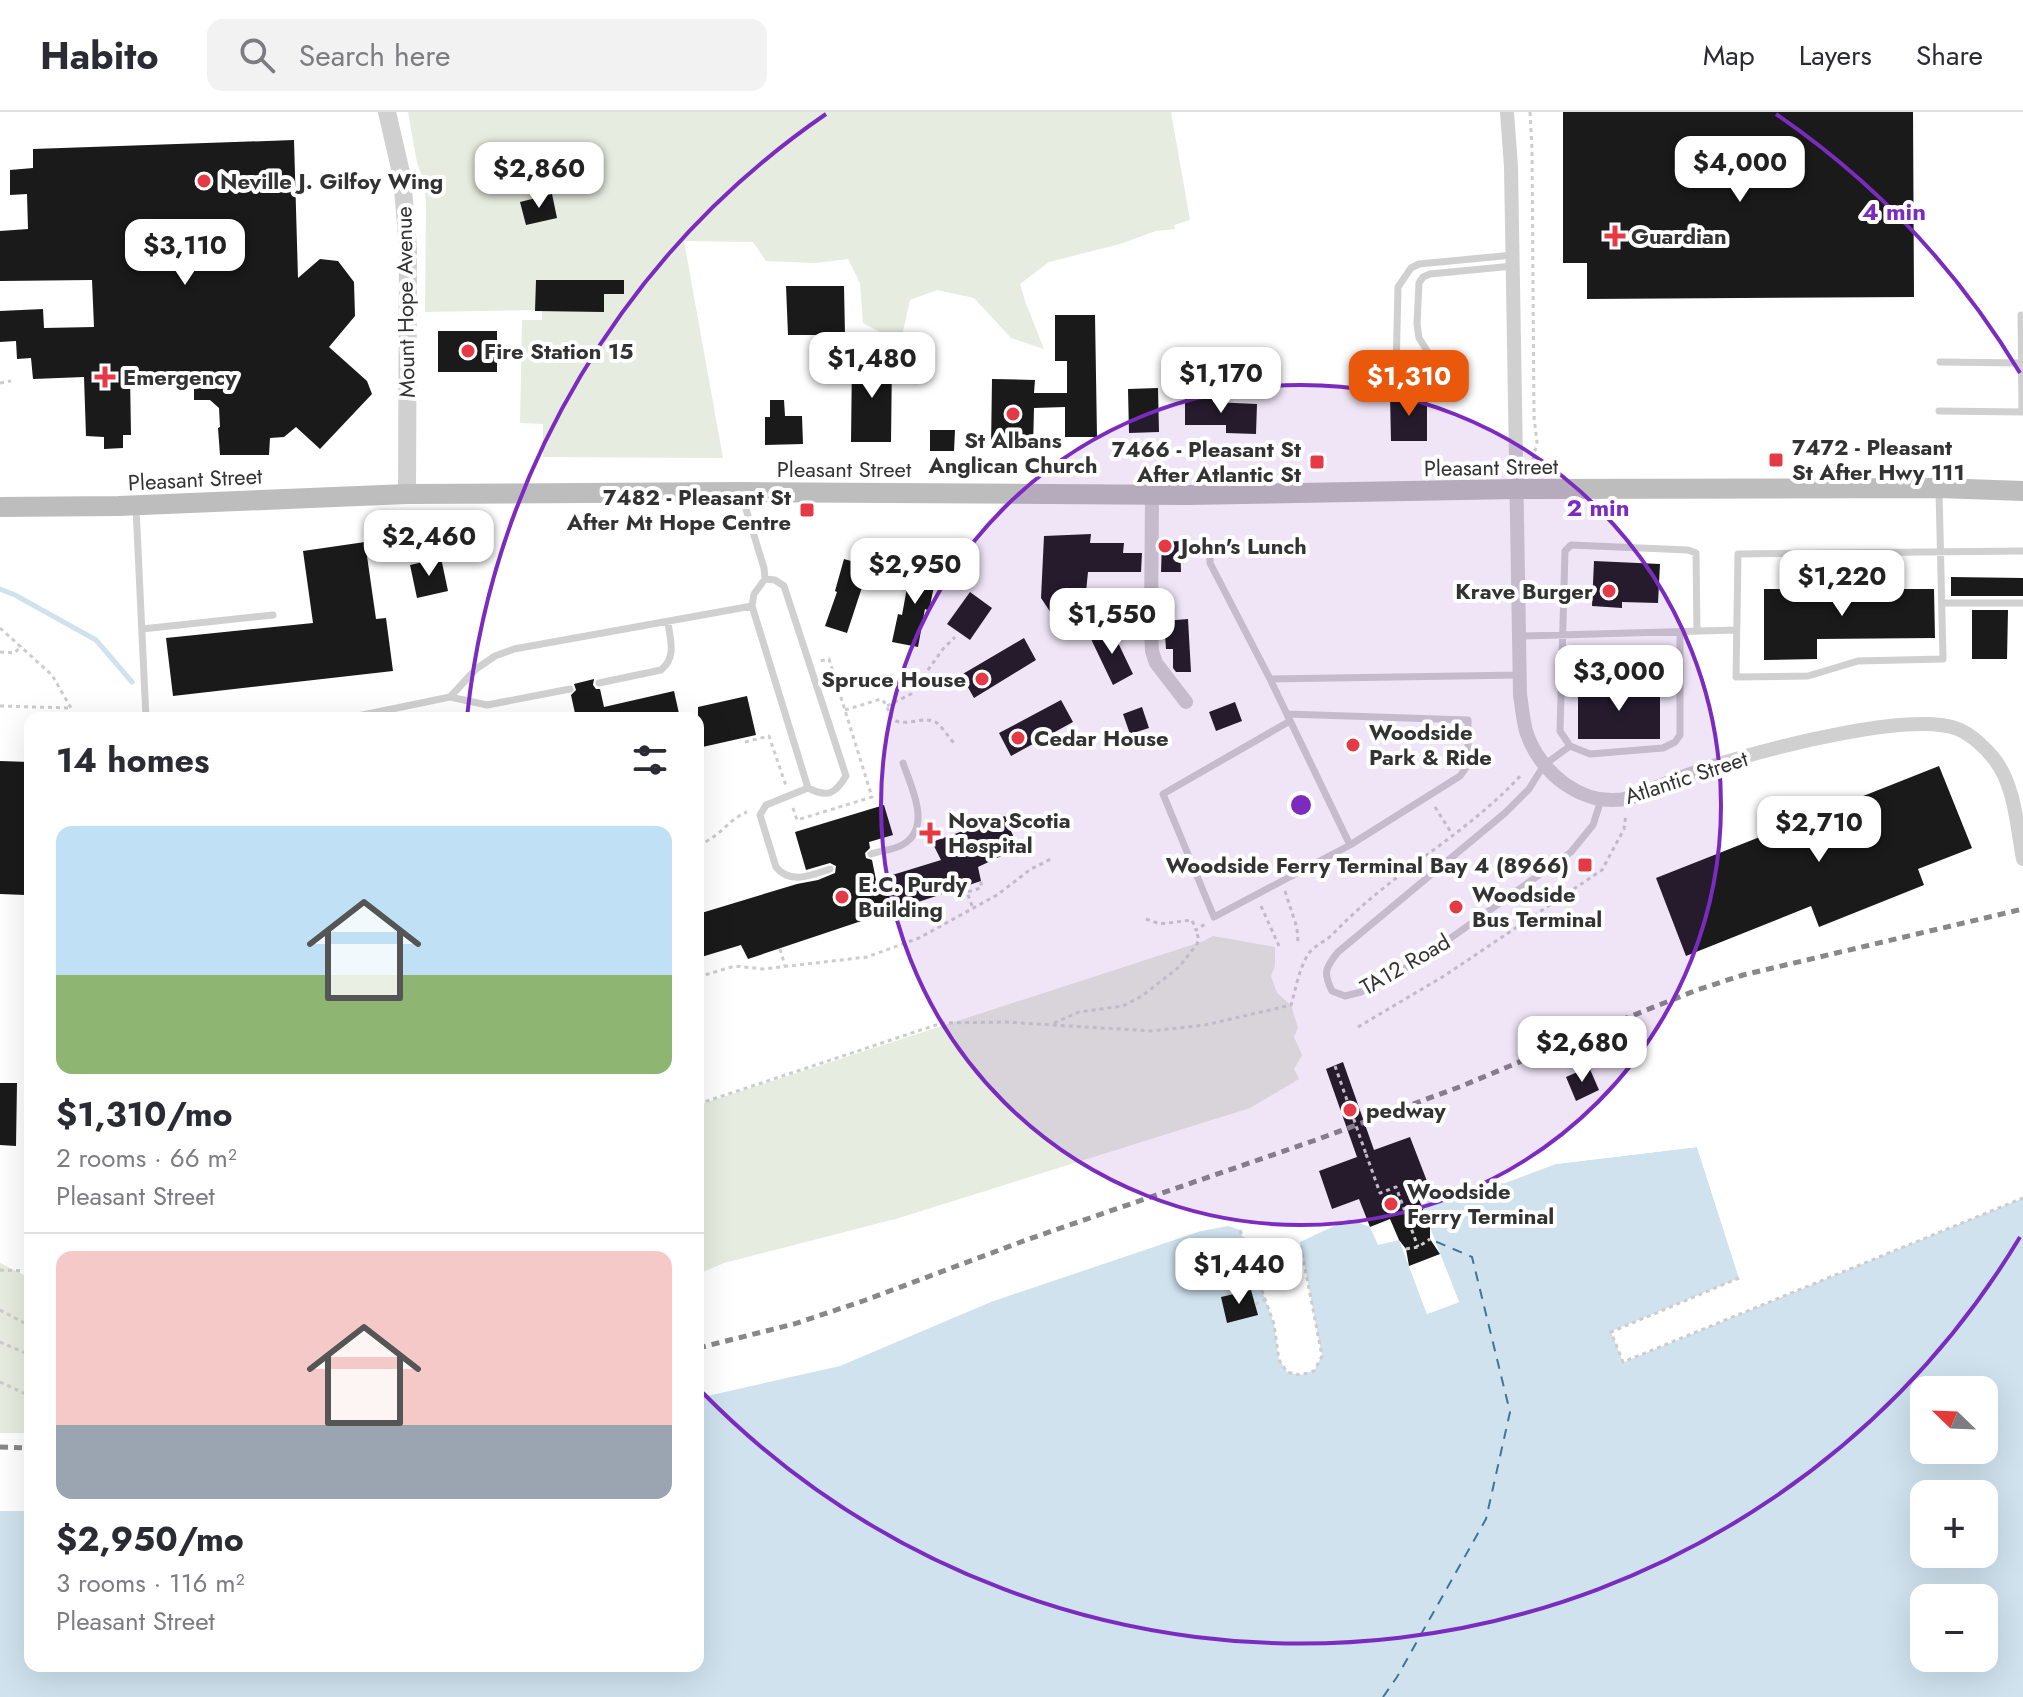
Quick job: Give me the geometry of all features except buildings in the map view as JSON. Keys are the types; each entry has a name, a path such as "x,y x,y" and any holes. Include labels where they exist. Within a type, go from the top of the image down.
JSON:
{"main road":[{"name":"Pleasant Street","path":"0,507 407,494 1152,494 1517,488 1939,488 2023,491"}],"street":[{"name":"Mount Hope Avenue","path":"387,112 402,177 408,248 407,494"},
{"path":"1507,112 1511,167 1520,695 1526,731 1541,761"},
{"path":"1152,494 1152,651 1156,663 1186,702"},
{"name":"Atlantic Street","path":"1541,761 1570,787 1601,800 1628,799 1726,762 1822,738 1895,725 1925,723 1957,728 1972,737 1996,762 2012,796 2023,859"}],"lane":[{"path":"1513,260 1423,277 1419,283 1419,338 1436,365 1428,379 1406,380 1399,377 1396,371 1398,287 1411,268 1419,264 1513,260"},
{"path":"1939,411 2022,412 2021,315"},
{"path":"1940,362 2022,363"},
{"path":"1939,488 1941,552 1943,659 1858,661 1808,676 1736,677 1738,554 1941,552 2023,551"},
{"path":"741,492 764,568 765,579 754,594 752,606 808,788 817,793 837,790 846,776 784,586 775,580 765,579"},
{"path":"136,505 146,712"},
{"path":"1680,632 1680,735 1675,742 1663,748 1590,754 1570,746 1560,731 1565,551 1571,545 1688,550 1696,553 1697,631"},
{"path":"1210,551 1210,563 1350,845"},
{"path":"1942,603 2023,603"},
{"path":"450,697 476,669 495,656 514,649 752,606"},
{"path":"142,629 273,615"},
{"path":"599,683 661,670 668,664 672,655 668,622"},
{"path":"1520,636 1736,630"},
{"path":"1270,679 1520,675"},
{"path":"376,712 450,697 487,705 570,689"},
{"path":"400,707 401,712"},
{"path":"1289,717 1468,720 1468,765 1460,776 1428,796 1350,845 1214,917 1163,794 1289,717"},
{"path":"1541,761 1570,746"},
{"name":"TA12 Road","path":"1541,761 1529,789 1505,813 1338,952 1327,966 1326,979 1332,991 1345,996 1361,992 1420,960 1571,852 1593,825 1601,800"},
{"path":"871,854 902,845 913,835 919,823 903,763"},
{"path":"808,788 766,805 760,815 776,867 782,874 791,878 830,869"}],"path":[{"path":"1517,488 1535,457 1537,442 1534,417 1530,112"},
{"path":"0,383 11,381"},
{"path":"0,628 52,675 71,708 0,706"},
{"path":"887,706 911,694 955,637"},
{"path":"0,652 14,653 22,646"},
{"path":"745,742 769,736 797,820 872,797 829,659 817,661"},
{"path":"845,710 881,699 892,718 897,721 929,720 937,724 955,744"},
{"path":"704,1102 942,1023 1006,1022 1151,1031 1205,1025 1291,1005 1303,964 1312,949 1325,942 1350,915 1488,807 1541,761"},
{"path":"1428,796 1452,834"},
{"path":"1358,1027 1444,976 1602,870 1624,829 1628,799"},
{"path":"704,843 736,816 762,809"},
{"path":"704,975 735,966 763,969 867,957 919,938 997,895 1031,869 1051,859"},
{"path":"972,908 967,892 981,888 981,881"},
{"path":"1283,881 1298,942"},
{"path":"1257,895 1279,946"},
{"path":"1196,930 1214,917"},
{"path":"1051,1025 1079,1012 1123,1006 1142,996 1179,967 1199,940 1192,920 1160,924 1146,919"},
{"path":"780,949 785,966"},
{"path":"1335,1066 1380,1193 1396,1187 1418,1247"},
{"path":"1739,1278 1611,1332 1623,1362 2023,1198"},
{"path":"1240,1230 1274,1324 1279,1360 1287,1372 1300,1375 1314,1371 1322,1356 1300,1242"},
{"path":"1406,1249 1418,1247 1430,1239"},
{"path":"0,1270 24,1271"},
{"path":"1255,1304 1265,1300"},
{"path":"0,1310 24,1323"},
{"path":"0,1342 24,1352"},
{"path":"0,1382 24,1393"}],"shaded area":[{"path":"408,112 1171,112 1190,220 1174,225 1175,229 1156,231 1120,244 1049,262 1020,284 1044,349 1011,338 974,298 937,290 910,300 902,336 926,373 916,385 892,358 891,338 863,323 860,283 848,259 815,263 766,261 753,242 684,241 723,458 543,457 543,424 520,423 522,320 542,320 542,310 425,312 426,200"},
{"path":"1213,936 1275,947 1275,966 1271,976 1277,993 1291,1005 1298,1028 1294,1037 1302,1055 1294,1069 1299,1079 1250,1108 899,1218 724,1263 704,1271 704,1103"},
{"path":"0,1263 24,1275 24,1433 0,1433"}],"water":[{"path":"1697,1147 1739,1278 1612,1331 1624,1362 2023,1198 2023,1697 0,1697 0,1511 24,1511 24,1672 704,1672 704,1397 840,1366 991,1302 1201,1231 1228,1226 1240,1230 1274,1324 1279,1360 1287,1372 1300,1375 1314,1371 1322,1356 1300,1242 1349,1219 1370,1227 1378,1245 1399,1240 1427,1314 1459,1302 1417,1194 1505,1183 1556,1164"}],"pier":[{"path":"1696,1143 1700,1146 1743,1279 1616,1334 1626,1357 2023,1194 2023,1198 1623,1362 1611,1332 1739,1278 1697,1147 1556,1164 1553,1160"},
{"path":"1403,1239 1430,1309 1454,1300 1431,1241 1440,1254 1459,1302 1427,1314 1406,1249 1399,1240"}],"waterway":[{"path":"0,589 96,640 132,682"}],"ferry route":[{"path":"1383,1697 1486,1519 1510,1412 1472,1257 1430,1239"}],"railway":[{"path":"704,1346 794,1324 863,1301 1029,1239 1313,1141 1462,1086 1697,990 1743,975 2023,909"},
{"path":"0,1447 24,1448"}],"place":[{"name":"Neville J. Gilfoy Wing","path":"204,181"},
{"name":"Guardian","path":"1615,236"},
{"name":"Fire Station 15","path":"468,351"},
{"name":"Emergency","path":"105,377"},
{"name":"St Albans Anglican Church","path":"1013,414"},
{"name":"7472 - Pleasant St After Hwy 111","path":"1776,460"},
{"name":"7466 - Pleasant St After Atlantic St","path":"1317,462"},
{"name":"7482 - Pleasant St After Mt Hope Centre","path":"807,510"},
{"name":"John's Lunch","path":"1165,546"},
{"name":"Krave Burger","path":"1609,591"},
{"name":"Spruce House","path":"982,679"},
{"name":"Cedar House","path":"1018,738"},
{"name":"Woodside Park & Ride","path":"1353,745"},
{"name":"Nova Scotia Hospital","path":"930,833"},
{"name":"Woodside Ferry Terminal Bay 4 (8966)","path":"1585,865"},
{"name":"E.C. Purdy Building","path":"842,897"},
{"name":"Woodside Bus Terminal","path":"1456,907"},
{"name":"pedway","path":"1350,1110"},
{"name":"Woodside Ferry Terminal","path":"1391,1204"}]}
